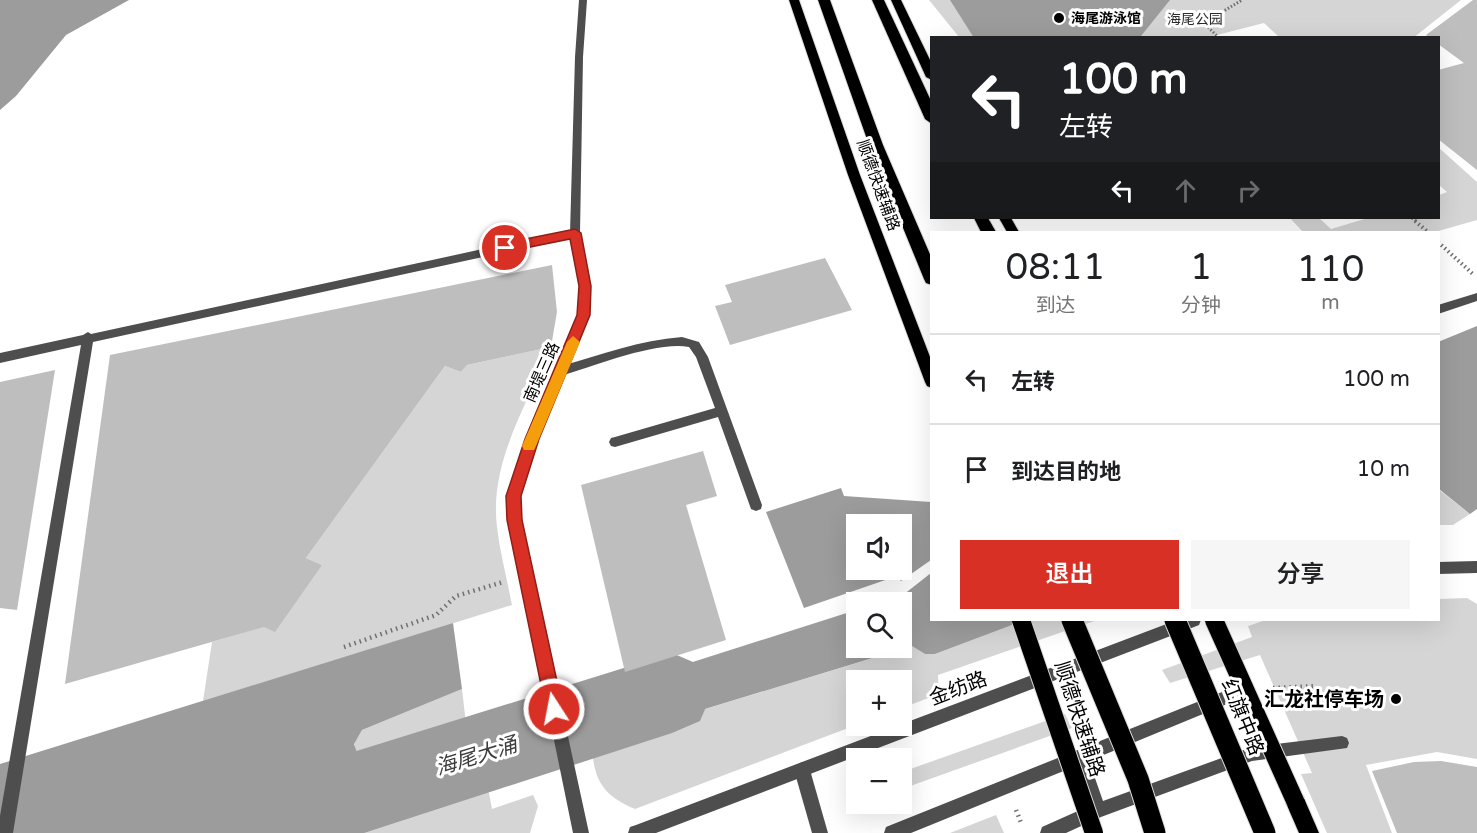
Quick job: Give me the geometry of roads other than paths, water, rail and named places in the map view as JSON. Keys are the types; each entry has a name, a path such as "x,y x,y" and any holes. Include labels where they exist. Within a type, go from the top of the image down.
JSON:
{"highway":[{"path":"824,0 876,145 930,274"},
{"path":"878,0 930,115"},
{"path":"1072,621 1138,779 1155,833"},
{"name":"红旗中路","path":"1175,621 1265,833"}],"main road":[{"name":"顺德快速辅路","path":"794,0 854,175 930,377"},
{"path":"896,0 930,73"},
{"name":"顺德快速辅路","path":"1021,621 1094,833"},
{"path":"1214,621 1309,833"}],"street":[{"name":"南堤三路","path":"579,828 515,520 513,496 524,460 584,315 585,286 575,233 579,57 583,0"},
{"path":"0,358 88,337 575,233"},
{"path":"1440,309 1477,297"},
{"path":"4,833 88,337"},
{"path":"561,371 667,340 690,342 697,348 706,366 756,505"},
{"path":"615,442 722,411"},
{"path":"1440,568 1477,567"},
{"name":"金纺路","path":"636,833 1191,621"},
{"path":"892,833 1227,697"},
{"path":"1048,833 1098,810 1252,754 1342,743"},
{"path":"1080,756 1098,810"},
{"path":"802,770 820,833"}],"water":[{"path":"0,0 129,0 66,35 16,96 0,110"},
{"name":"海尾游泳馆","path":"950,0 1170,0 1141,36 973,36"},
{"path":"1477,326 1477,509 1470,514 1440,490 1440,341"},
{"path":"841,488 844,496 930,502 930,561 912,573 912,514 846,514 846,580 885,580 804,608 766,512"},
{"path":"930,574 930,621 1022,621 935,654 925,654 912,646 912,592 907,592"},
{"path":"846,613 846,658 873,658 626,733 592,748 580,698"},
{"path":"453,623 462,689 362,730 354,744 357,752 368,756 480,728 486,778 358,833 0,833 0,764"}],"waterway":[{"name":"海尾大涌","path":"231,833 672,693"}],"place":[{"name":"海尾游泳馆","path":"1059,18"},
{"name":"汇龙社停车场","path":"1396,699"}],"park label":[{"name":"海尾公园","path":"1195,19"}]}
